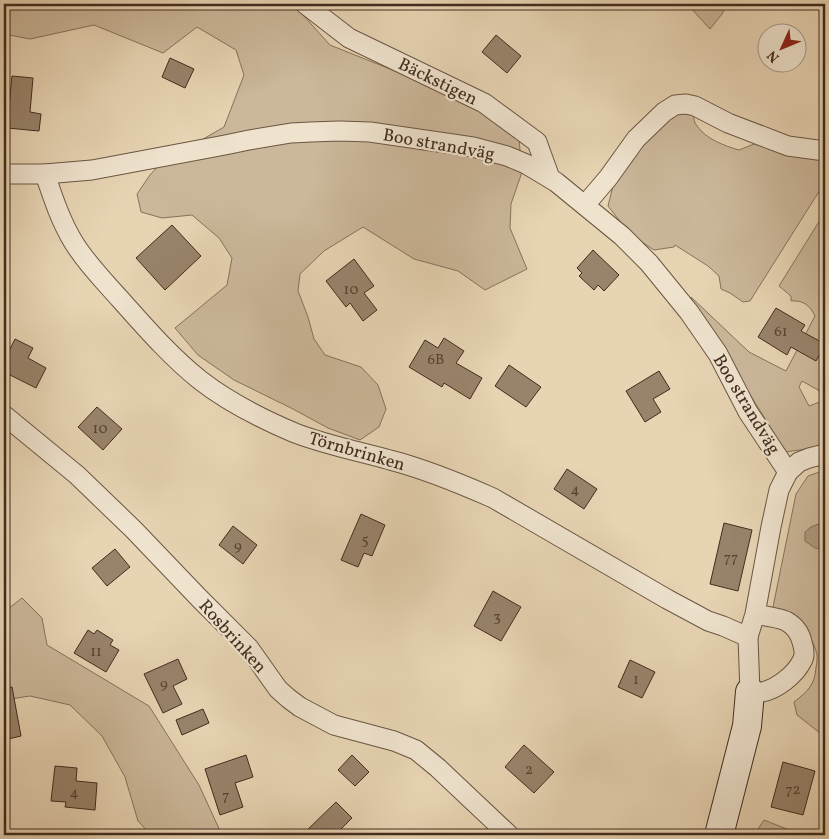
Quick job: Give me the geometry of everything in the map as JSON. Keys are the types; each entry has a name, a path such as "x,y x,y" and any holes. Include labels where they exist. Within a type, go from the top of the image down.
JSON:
{"street":[{"name":"Bäckstigen","path":"305,4 349,38 484,103 537,142 550,178"},
{"path":"585,205 608,178 636,139 664,112 675,105 686,104 695,106 728,123 788,146 825,151"},
{"name":"Boo strandväg","path":"4,174 45,174 92,170 292,133 339,131 370,132 473,147 507,156 526,164 550,178 622,236 649,263 689,312 718,354 748,412 788,472"},
{"name":"Törnbrinken","path":"45,174 61,220 90,265 134,314 201,381 261,418 296,433 320,442 418,468 493,498 708,622 724,626 748,637"},
{"name":"Rosbrinken","path":"4,415 77,475 134,530 249,648 278,689 288,698 300,707 334,724 394,741 416,750 438,768 509,835"},
{"path":"719,835 747,726 750,692 748,637 755,614 779,490 788,472 799,462 825,454"},
{"path":"750,692 762,692 774,688 784,681 796,670 803,660 804,648 800,634 794,627 785,621 755,614"}],"shaded area":[{"path":"4,4 293,4 330,45 400,73 499,120 519,139 522,172 511,204 510,228 527,269 485,290 458,271 414,259 363,227 324,251 300,274 298,291 314,339 325,355 361,367 378,385 386,409 379,427 360,440 328,428 234,380 198,355 175,328 227,285 232,258 219,238 192,215 162,218 141,212 137,194 160,164 224,127 244,75 236,50 197,27 163,53 94,25 30,39 4,34"},
{"path":"687,4 727,4 710,29"},
{"path":"686,110 693,115 696,125 705,135 739,150 754,144 825,158 825,182 750,301 743,302 721,289 719,276 708,266 675,245 674,247 654,250 630,234 608,206 613,186 647,136 669,117"},
{"path":"825,212 825,394 802,381 799,387 809,406 825,400 825,447 786,452 693,307 691,297 749,352 786,371 815,316 806,304 791,301 791,296 779,286"},
{"path":"825,470 825,737 797,715 794,702 807,691 814,679 817,653 805,631 773,607 796,494 808,476"},
{"path":"821,523 825,523 825,550 815,548 805,541 805,532"},
{"path":"22,598 42,618 47,645 149,706 199,785 221,833 224,835 151,835 138,821 125,777 102,736 70,705 30,696 4,700 4,612"},
{"path":"764,820 802,835 754,835"}],"building":[{"path":"496,35 521,56 507,73 482,52"},
{"path":"170,58 194,69 185,88 162,77"},
{"path":"12,76 33,78 30,112 41,114 39,131 7,128"},
{"path":"172,225 201,256 165,290 136,258"},
{"path":"593,250 619,275 604,291 598,285 594,290 579,276 582,273 577,268"},
{"path":"354,259 374,286 364,293 377,310 363,321 350,303 346,307 326,281"},
{"path":"776,308 805,325 801,331 825,344 816,361 791,347 787,355 758,337"},
{"path":"444,338 464,351 456,363 482,378 470,399 444,383 442,387 409,367 425,340 438,348"},
{"path":"15,339 33,348 28,358 46,368 36,388 4,372 4,361"},
{"path":"509,365 541,387 526,407 495,386"},
{"path":"659,371 670,389 653,399 661,412 645,422 626,391"},
{"path":"97,407 122,429 103,450 78,427"},
{"path":"567,469 597,489 584,509 554,489"},
{"path":"361,514 385,525 372,556 364,553 358,567 341,560"},
{"path":"724,523 752,530 738,591 710,584"},
{"path":"233,526 257,545 243,564 219,545"},
{"path":"115,549 130,567 107,586 92,568"},
{"path":"493,591 521,607 501,641 474,626"},
{"path":"88,630 94,634 97,630 113,640 110,645 119,650 106,672 74,653"},
{"path":"178,659 187,679 173,686 182,704 163,713 144,674"},
{"path":"630,660 655,672 642,698 618,687"},
{"path":"12,687 21,736 4,740 4,688"},
{"path":"203,709 209,723 182,735 176,720"},
{"path":"524,745 554,772 534,793 505,767"},
{"path":"246,755 253,777 235,783 243,807 220,815 205,769"},
{"path":"352,755 369,772 355,786 338,770"},
{"path":"783,762 815,771 803,815 771,807"},
{"path":"55,766 77,768 76,781 97,783 95,810 65,807 66,802 51,801"},
{"path":"336,802 352,818 335,835 302,835"}]}
